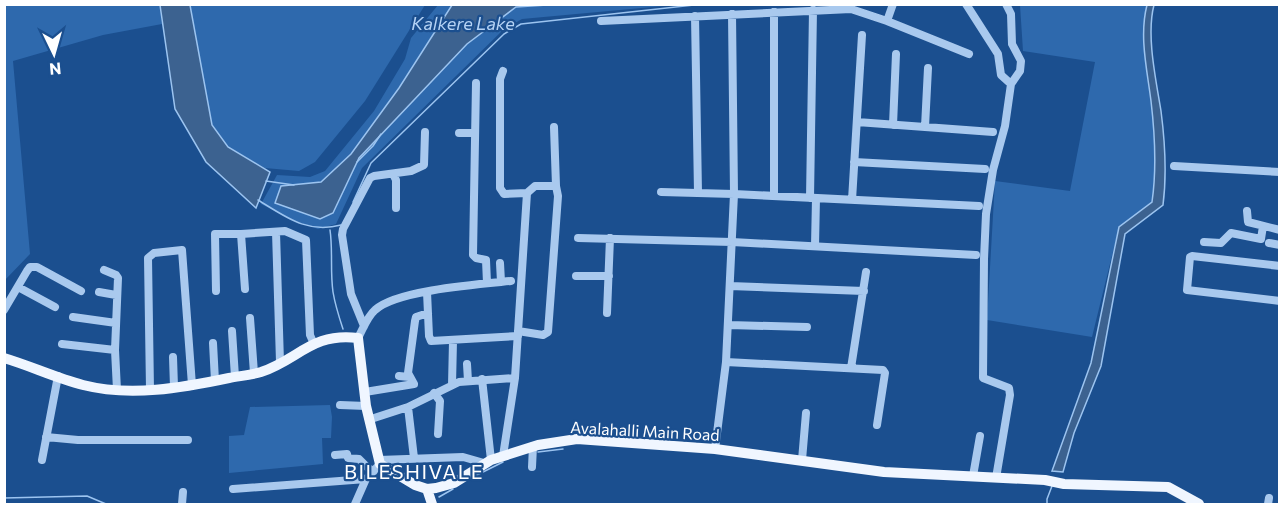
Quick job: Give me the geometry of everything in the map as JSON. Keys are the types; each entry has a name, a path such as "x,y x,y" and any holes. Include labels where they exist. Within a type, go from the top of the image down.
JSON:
{"main road":[{"path":"4,358 81,384 117,390 150,390 262,372 314,344 344,336 358,338 366,406 378,465 427,489 432,504"},
{"name":"Avalahalli Main Road","path":"427,489 454,483 488,462 533,446 577,439 715,449 884,472 1045,480 1064,484 1168,488 1199,504"}],"street":[{"path":"887,21 893,4"},
{"path":"966,4 998,54 1001,75 1011,84"},
{"path":"996,478 1010,395 1009,388 1003,384 983,378 984,259 986,214 993,170 1005,126 1011,84 1020,70 1021,61 1012,44 1011,14 1006,4"},
{"path":"814,246 816,8"},
{"path":"601,21 816,8 858,10 969,54"},
{"path":"774,12 774,196"},
{"path":"715,449 729,325 734,194 732,14"},
{"path":"695,16 698,193"},
{"path":"852,200 862,35"},
{"path":"893,124 896,54"},
{"path":"925,127 928,69"},
{"path":"503,71 500,79 500,188 504,194 527,193 535,186 556,186"},
{"path":"476,83 473,255 486,260 488,283"},
{"path":"856,122 993,132"},
{"path":"428,292 430,341 453,341 518,334 543,335 548,332 558,195 554,127"},
{"path":"364,326 351,294 342,231 370,178 416,170 424,165 425,132"},
{"path":"459,133 475,133"},
{"path":"854,162 985,169"},
{"path":"1173,166 1280,172"},
{"path":"393,174 396,180 396,208"},
{"path":"661,192 979,206"},
{"path":"503,456 515,378 527,193"},
{"path":"1247,211 1248,222 1280,230"},
{"path":"1204,242 1221,243 1230,233 1261,239 1263,226"},
{"path":"216,291 215,234 285,231 306,240 310,335 314,344"},
{"path":"276,232 280,362"},
{"path":"241,234 245,289"},
{"path":"578,237 732,242 976,255"},
{"path":"607,313 610,238"},
{"path":"1269,243 1280,244"},
{"path":"150,390 148,258 154,253 182,250 192,385"},
{"path":"1280,266 1192,256 1190,257 1187,290 1280,301"},
{"path":"500,262 501,282"},
{"path":"4,310 27,271 33,266 81,291"},
{"path":"104,270 117,276 115,350 117,390"},
{"path":"851,368 867,272"},
{"path":"576,276 609,276"},
{"path":"358,338 374,310 382,304 407,295 511,281"},
{"path":"730,286 864,291"},
{"path":"18,287 55,307"},
{"path":"99,292 116,295"},
{"path":"409,377 416,317 428,313"},
{"path":"73,317 116,323"},
{"path":"250,318 254,373"},
{"path":"729,325 807,327"},
{"path":"232,331 235,377"},
{"path":"452,385 453,341"},
{"path":"213,343 215,381"},
{"path":"62,344 115,350"},
{"path":"173,357 174,387"},
{"path":"726,362 884,371 877,425"},
{"path":"467,364 468,381"},
{"path":"42,460 58,376"},
{"path":"365,392 411,386 414,382 409,377 399,376"},
{"path":"370,419 408,407 452,385 482,379 515,378"},
{"path":"335,455 347,454 348,458 359,459 369,468 414,458 463,457 488,462 482,379"},
{"path":"434,393 440,401 438,434"},
{"path":"340,405 366,406"},
{"path":"408,407 414,458"},
{"path":"802,460 806,412"},
{"path":"973,476 980,436"},
{"path":"46,437 78,440 188,440"},
{"path":"532,467 533,446"},
{"path":"355,504 366,479 378,465"},
{"path":"233,489 366,479"},
{"path":"182,504 183,492"}],"shaded area":[{"path":"5,4 160,5 162,24 103,35 13,61 30,254 5,280"},
{"path":"547,4 674,5 522,19 503,30 362,168 336,224 318,229 295,221 261,204 277,175 310,177 325,171 374,111 405,59 411,38 438,5 452,5 399,88 351,154 321,182 281,186 333,213 359,158 467,44 516,7"},
{"path":"190,5 425,5 365,101 315,162 299,171 265,168 228,147 212,125"},
{"path":"1020,5 1147,5 1144,41 1155,164 1152,202 1119,227 1092,337 987,320 995,181 1070,191 1095,62 1023,51"},
{"path":"330,405 331,438 322,438 323,464 229,473 229,436 244,435 250,407"}],"water":[{"path":"160,5 190,5 212,125 228,147 270,172 256,208 206,162 175,109"},
{"name":"Kalkere Lake","path":"452,5 547,5 516,7 467,44 359,158 333,213 320,219 275,203 281,186 321,182 351,154 399,88"},
{"path":"1147,5 1154,5 1151,44 1164,146 1163,205 1125,234 1101,366 1074,433 1063,472 1052,471 1091,363 1119,227 1152,202 1155,164 1144,41"}],"waterway":[{"path":"353,202 371,163 504,34 521,24 703,4"},
{"path":"357,162 381,134"},
{"path":"266,181 294,185"},
{"path":"258,200 288,218 307,226 341,225"},
{"path":"330,230 333,292 343,329"},
{"path":"538,452 563,449"},
{"path":"475,476 503,462"},
{"path":"1047,504 1052,486"},
{"path":"439,497 453,489"},
{"path":"4,498 87,496 106,504"}],"district":[{"name":"BILESHIVALE","path":"414,472"}]}
